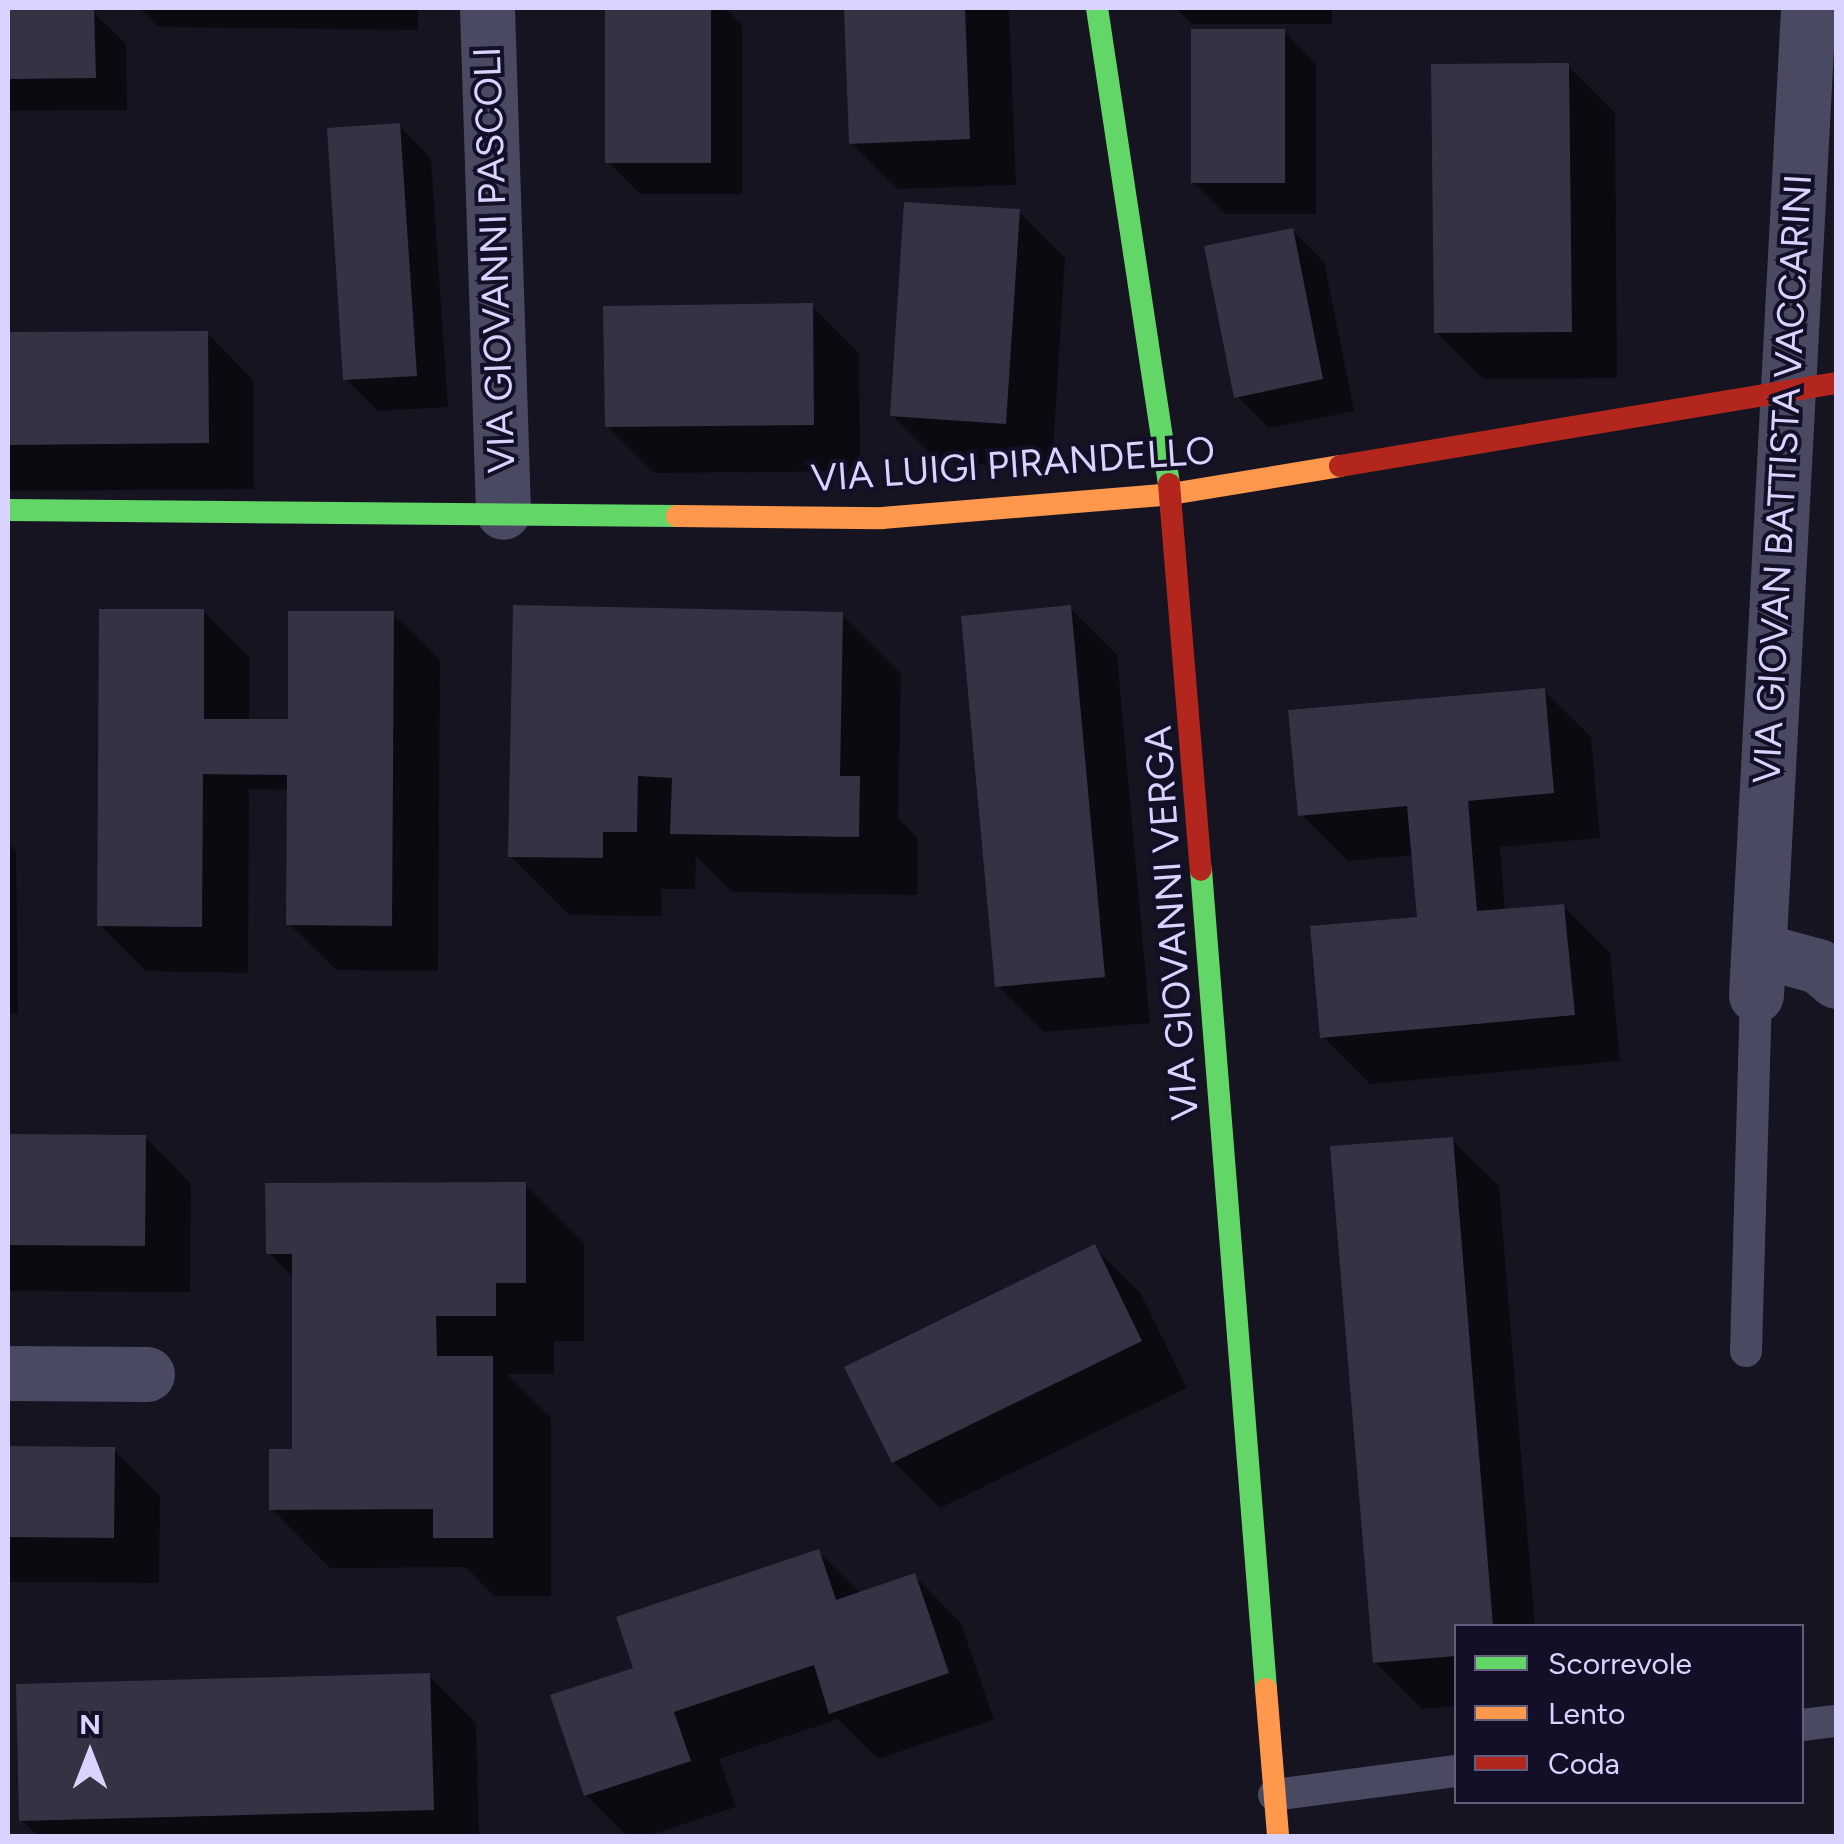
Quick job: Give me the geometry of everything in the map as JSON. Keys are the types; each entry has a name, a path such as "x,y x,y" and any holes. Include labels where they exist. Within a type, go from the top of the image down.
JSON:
{"street":[{"name":"VIA GIOVANNI PASCOLI","path":"487,8 503,512"},
{"name":"VIA GIOVANNI VERGA","path":"1097,8 1172,494 1278,1836"},
{"name":"VIA GIOVAN BATTISTA VACCARINI","path":"1757,972 1812,387 1808,8"},
{"name":"VIA LUIGI PIRANDELLO","path":"8,510 882,518 1172,494 1812,387"},
{"path":"1757,972 1818,966 1836,981"},
{"path":"8,1373 146,1374"}],"lane":[{"path":"1746,1351 1757,972"},
{"path":"1804,1725 1836,1721"},
{"path":"1274,1795 1454,1771"}],"building":[{"path":"605,8 711,8 711,163 605,163"},
{"path":"844,8 965,8 970,139 849,144"},
{"path":"94,9 96,78 8,79 8,10"},
{"path":"1191,29 1285,29 1285,183 1191,183"},
{"path":"1569,63 1572,332 1434,333 1431,64"},
{"path":"400,123 417,376 343,380 327,128"},
{"path":"904,202 1020,209 1006,424 890,416"},
{"path":"1293,228 1323,379 1234,398 1204,246"},
{"path":"813,303 814,425 605,427 603,306"},
{"path":"208,331 209,443 8,445 8,332"},
{"path":"513,605 843,612 840,776 860,776 859,837 670,834 672,778 638,776 637,832 603,832 603,858 508,857"},
{"path":"1071,605 1105,977 995,987 961,616"},
{"path":"99,609 204,609 204,719 288,719 288,611 394,611 392,926 286,925 287,775 203,774 202,927 97,926"},
{"path":"1545,688 1554,793 1468,801 1477,911 1564,904 1575,1015 1320,1038 1310,926 1417,917 1407,806 1298,816 1288,710"},
{"path":"8,1134 146,1135 145,1246 8,1245"},
{"path":"1453,1137 1493,1624 1454,1624 1454,1656 1373,1663 1330,1146"},
{"path":"526,1182 526,1283 496,1283 496,1316 436,1316 437,1356 493,1356 493,1538 433,1538 433,1509 269,1510 269,1449 292,1449 292,1254 266,1254 265,1183"},
{"path":"1095,1244 1142,1341 892,1463 844,1367"},
{"path":"8,1446 115,1447 114,1538 8,1537"},
{"path":"819,1549 836,1600 915,1573 949,1673 829,1714 814,1665 674,1712 691,1761 584,1796 550,1695 633,1668 616,1617"},
{"path":"430,1673 434,1810 19,1821 16,1684"}],"traffic: fast":[{"path":"1097,8 1169,484"},
{"path":"8,510 677,516"},
{"path":"1201,870 1266,1689"}],"traffic: slow":[{"path":"677,516 882,518 1171,494 1340,466"},
{"path":"1266,1689 1278,1836"}],"traffic: jam":[{"path":"1340,466 1836,383"},
{"path":"1169,484 1201,870"}]}
